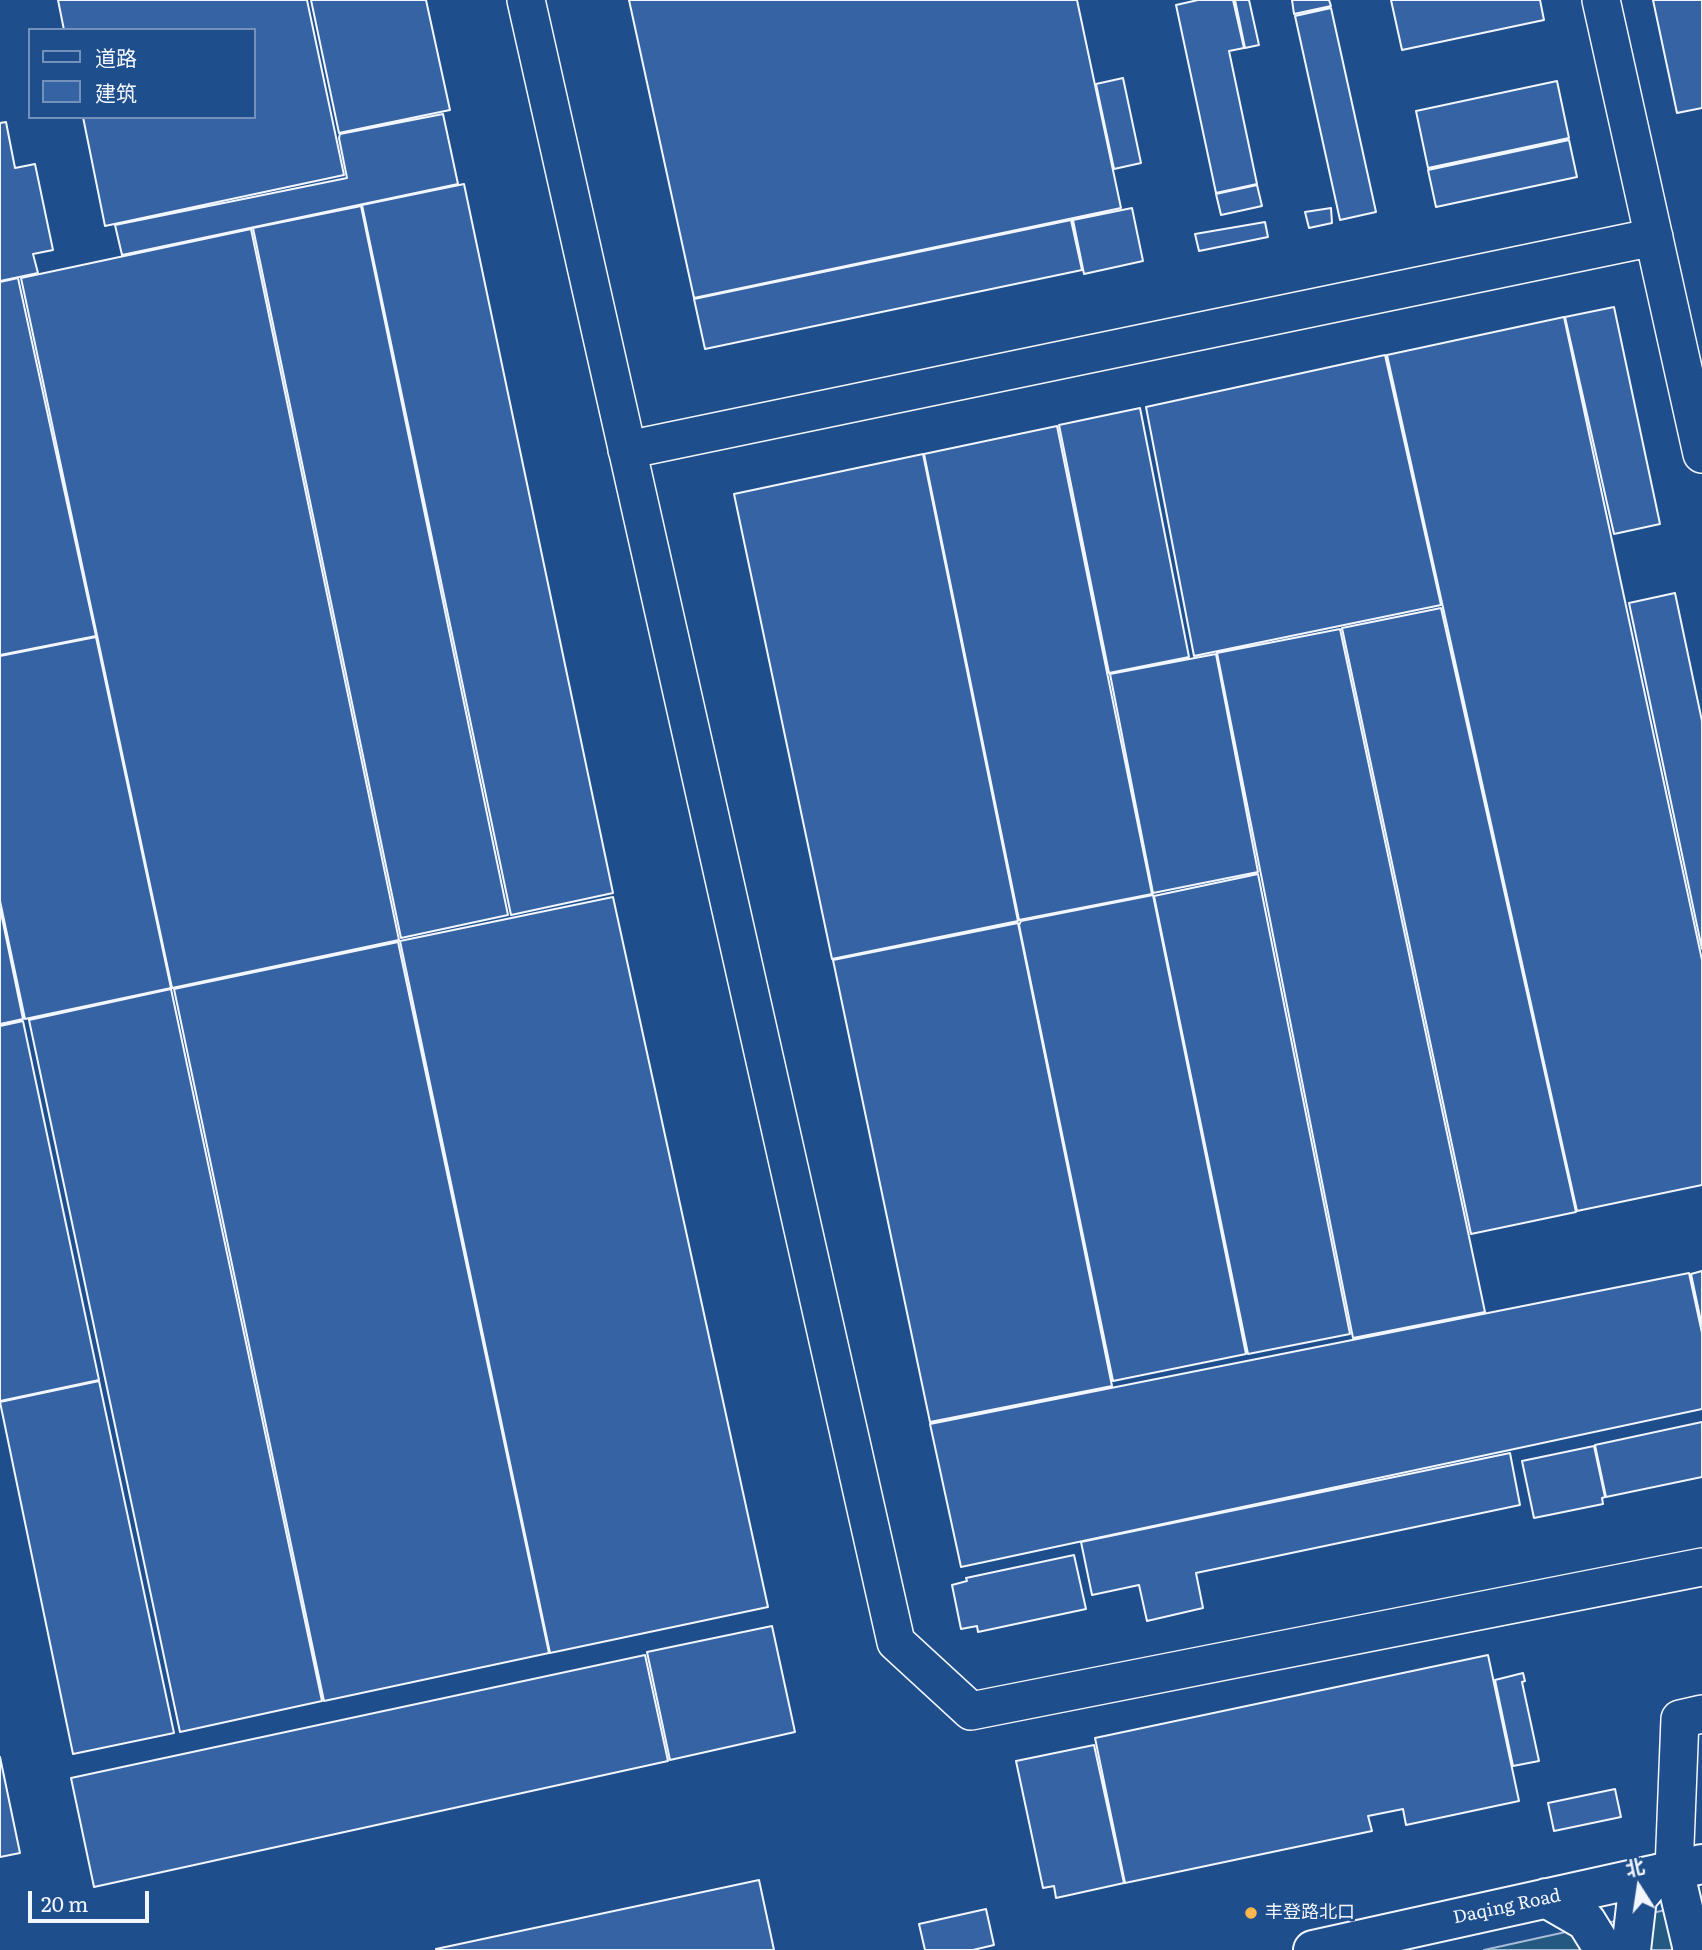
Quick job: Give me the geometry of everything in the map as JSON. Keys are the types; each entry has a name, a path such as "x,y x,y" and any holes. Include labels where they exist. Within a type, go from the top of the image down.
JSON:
{"main road":[{"name":"Daqing Road","path":"1313,1950 1678,1869"},
{"path":"1631,1950 1637,1898 1678,1869 1693,1950"},
{"path":"1546,1898 1586,1921 1604,1950"}],"street":[{"path":"526,0 896,1642 971,1711 1702,1567"},
{"path":"1601,0 1702,454"},
{"path":"628,450 1654,237"},
{"path":"1678,1869 1680,1718 1702,1714"}],"shaded area":[{"path":"1702,1902 1702,1950 1484,1950"}],"building":[{"path":"58,0 307,0 344,175 105,226 83,119 256,119 256,28 64,28"},
{"path":"311,0 426,0 450,110 339,133"},
{"path":"629,0 1077,0 1121,208 694,298"},
{"path":"1198,0 1233,0 1244,48 1229,51 1257,184 1216,193 1176,5"},
{"path":"1235,0 1249,0 1259,45 1245,48"},
{"path":"1292,0 1329,0 1331,6 1294,14"},
{"path":"1391,0 1540,0 1544,20 1402,50"},
{"path":"1653,0 1702,0 1702,108 1677,113"},
{"path":"1331,8 1376,212 1340,220 1295,16"},
{"path":"1123,78 1141,163 1114,169 1096,84"},
{"path":"1557,81 1569,138 1428,168 1416,111"},
{"path":"443,114 458,184 122,255 115,225 347,178 340,134"},
{"path":"6,122 15,168 35,164 53,250 33,254 38,273 0,281 0,123"},
{"path":"1569,140 1577,177 1436,207 1428,170"},
{"path":"464,184 613,893 511,915 362,205"},
{"path":"1257,185 1262,206 1221,215 1216,194"},
{"path":"361,206 508,915 401,938 253,228"},
{"path":"1132,208 1143,261 1084,274 1073,220"},
{"path":"1331,208 1332,223 1309,228 1305,212"},
{"path":"1071,220 1082,270 705,349 694,299"},
{"path":"1265,222 1268,237 1199,251 1195,234"},
{"path":"251,229 399,940 172,988 21,278"},
{"path":"18,278 96,636 0,655 0,282"},
{"path":"1614,307 1660,524 1614,534 1565,317"},
{"path":"1564,317 1702,960 1702,1185 1577,1211 1387,355"},
{"path":"1385,355 1441,605 1194,656 1146,407"},
{"path":"1140,408 1189,657 1109,673 1059,425"},
{"path":"1057,426 1152,894 1019,920 924,454"},
{"path":"923,454 1018,921 832,959 734,494"},
{"path":"1675,593 1702,721 1702,949 1629,603"},
{"path":"1441,608 1576,1212 1471,1234 1342,628"},
{"path":"1340,629 1485,1312 1353,1338 1217,653"},
{"path":"96,637 171,988 25,1019 0,901 0,656"},
{"path":"1216,654 1258,872 1153,893 1110,674"},
{"path":"1258,874 1350,1334 1248,1354 1154,896"},
{"path":"1153,895 1246,1354 1113,1381 1019,925 1021,921"},
{"path":"613,897 768,1607 550,1653 400,941"},
{"path":"0,908 23,1019 0,1024"},
{"path":"1018,923 1112,1386 930,1422 833,960"},
{"path":"398,942 549,1653 324,1701 174,989"},
{"path":"171,989 322,1701 180,1732 29,1020"},
{"path":"23,1021 99,1380 0,1401 0,1026"},
{"path":"1702,1271 1702,1326 1691,1274"},
{"path":"1689,1273 1702,1333 1702,1409 961,1567 930,1424"},
{"path":"99,1381 174,1733 73,1754 0,1402"},
{"path":"1702,1422 1702,1477 1606,1497 1595,1445"},
{"path":"1594,1446 1605,1497 1602,1498 1603,1504 1534,1518 1522,1461"},
{"path":"1510,1453 1520,1505 1196,1573 1203,1608 1147,1621 1139,1585 1092,1595 1081,1542"},
{"path":"1074,1555 1086,1609 978,1632 977,1626 961,1629 952,1585 967,1581 966,1578"},
{"path":"772,1626 795,1732 670,1760 647,1652"},
{"path":"645,1655 668,1761 94,1887 71,1778"},
{"path":"1488,1655 1519,1801 1406,1825 1403,1809 1368,1816 1372,1831 1125,1883 1095,1738"},
{"path":"1523,1673 1525,1681 1522,1682 1539,1761 1513,1766 1495,1680"},
{"path":"1094,1745 1124,1883 1056,1898 1054,1886 1043,1888 1016,1761"},
{"path":"0,1757 20,1853 0,1857"},
{"path":"1615,1789 1621,1817 1554,1831 1548,1803"},
{"path":"759,1880 774,1950 436,1950 436,1949"},
{"path":"986,1909 994,1945 973,1950 925,1950 919,1924"}],"place":[{"name":"丰登路北口","path":"1251,1913"}]}
